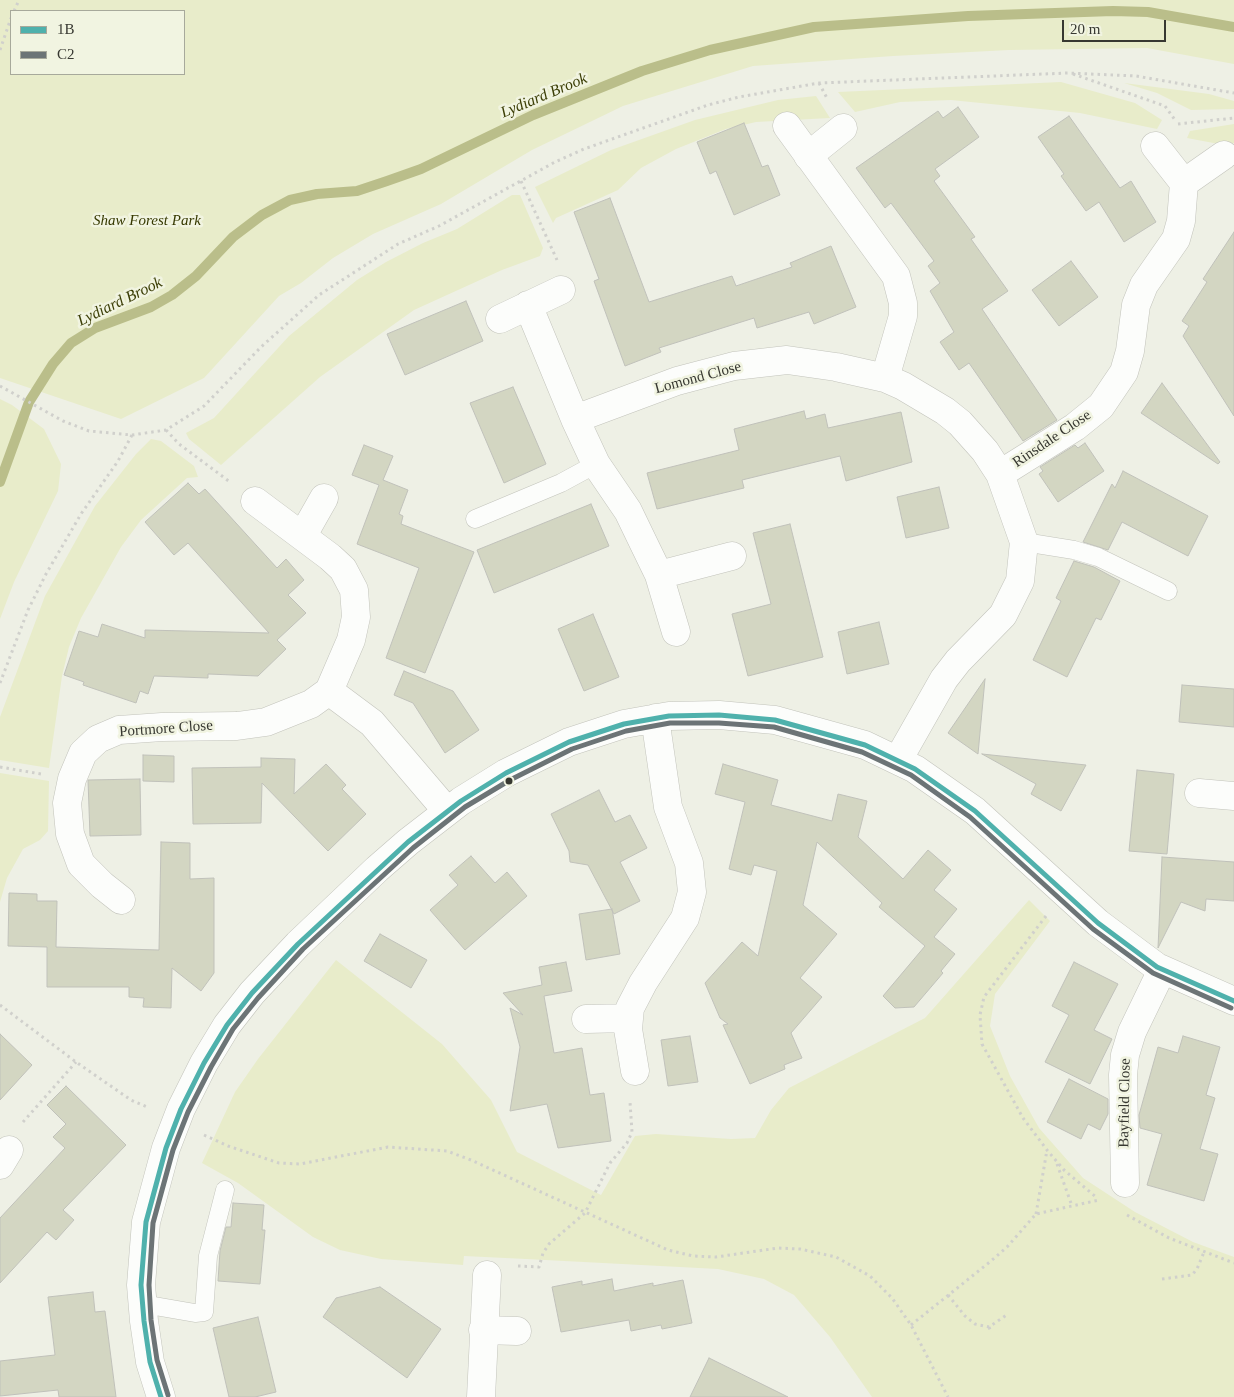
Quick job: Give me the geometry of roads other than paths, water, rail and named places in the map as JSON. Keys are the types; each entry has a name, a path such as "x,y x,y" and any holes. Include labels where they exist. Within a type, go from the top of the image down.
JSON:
{"street":[{"path":"787,126 896,276 903,303 903,316 885,378"},
{"path":"808,156 844,128"},
{"path":"1156,146 1184,183 1224,155"},
{"name":"Rinsdale Close","path":"1000,474 1075,427 1101,406 1116,386 1124,372 1130,351 1136,305 1144,285 1176,239 1181,221 1184,183"},
{"path":"500,318 561,290"},
{"path":"528,305 575,420 596,464 628,511 659,575 676,632"},
{"name":"Lomond Close","path":"575,420 678,381 734,366 787,360 836,367 885,378 927,399 960,423 985,451 1000,474 1024,542 1020,581 1012,599 990,630 958,661 944,679 898,760"},
{"path":"303,535 324,498"},
{"path":"255,501 303,535 343,569 354,590 356,617 351,640 329,691 372,723 447,811"},
{"path":"659,575 732,556"},
{"name":"Portmore Close","path":"122,900 90,874 74,850 67,803 72,779 83,753 98,739 107,734 135,728 237,726 266,722 311,704 329,691"},
{"path":"160,1397 150,1362 142,1304 142,1254 146,1222 166,1148 176,1121 204,1063 227,1025 252,993 298,944 377,869 447,811 506,772 569,742 624,724 655,718 718,714 775,720 838,736 898,760 940,785 975,811 1130,948 1162,970 1234,1000"},
{"path":"635,1071 628,1018 634,998 685,918 692,892 689,863 667,800 655,718"},
{"path":"1199,793 1234,796"},
{"name":"Bayfield Close","path":"1125,1183 1123,1075 1125,1055 1132,1032 1162,970"},
{"path":"586,1020 628,1018"},
{"path":"481,1397 486,1276"},
{"path":"483,1330 517,1331"}],"lane":[{"path":"475,519 561,483 596,464"},
{"path":"1024,542 1074,550 1098,557 1168,590"},
{"path":"142,1304 195,1313 204,1312 208,1256 213,1228 225,1190"}],"waterway":[{"name":"Lydiard Brook","path":"0,482 29,402 53,364 71,343 95,328 151,307 172,295 196,276 233,237 262,215 290,200 317,194 357,191 421,169 533,115 642,71 710,50 814,27 968,16 1113,11 1148,12 1234,27"}],"park label":[{"name":"Shaw Forest Park","path":"147,221"}]}
